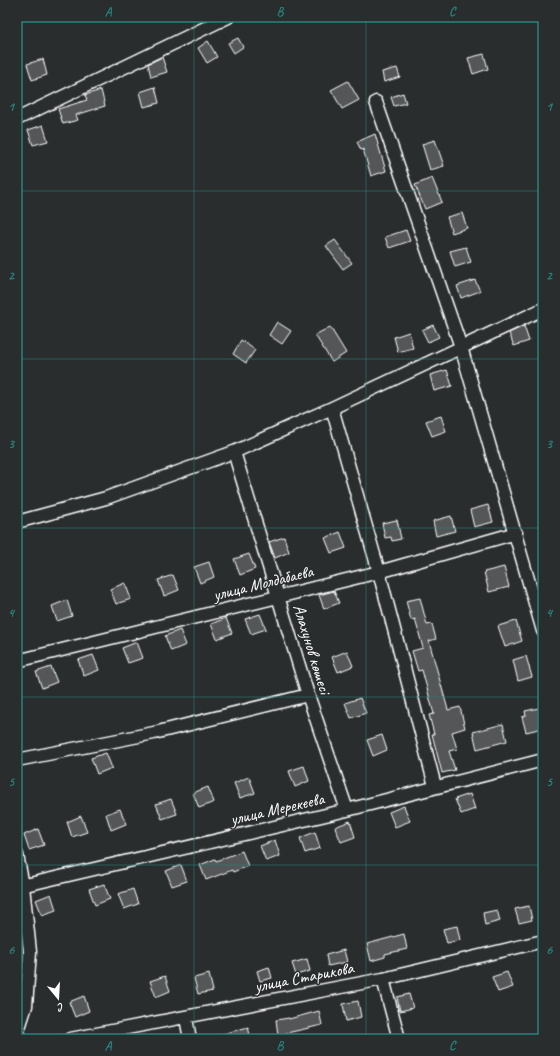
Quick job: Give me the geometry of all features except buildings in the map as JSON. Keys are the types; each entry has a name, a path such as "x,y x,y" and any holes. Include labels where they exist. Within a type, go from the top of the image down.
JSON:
{"street":[{"path":"17,119 228,17"},
{"path":"376,102 461,346 543,631"},
{"path":"17,522 106,498 234,452 332,408 461,346 543,309"},
{"path":"332,408 379,572 435,786"},
{"name":"Алахунов көшесі","path":"234,452 308,695 347,810"},
{"name":"улица Молдабаева","path":"17,661 379,572 516,534"},
{"path":"17,760 154,733 308,695"},
{"name":"улица Мерекеева","path":"20,886 347,810 435,786 543,760"},
{"path":"17,855 30,952 26,1006 17,1034"},
{"name":"улица Старикова","path":"70,1039 186,1018 383,979 543,941"},
{"path":"383,979 399,1039"},
{"path":"186,1018 190,1039"}]}
